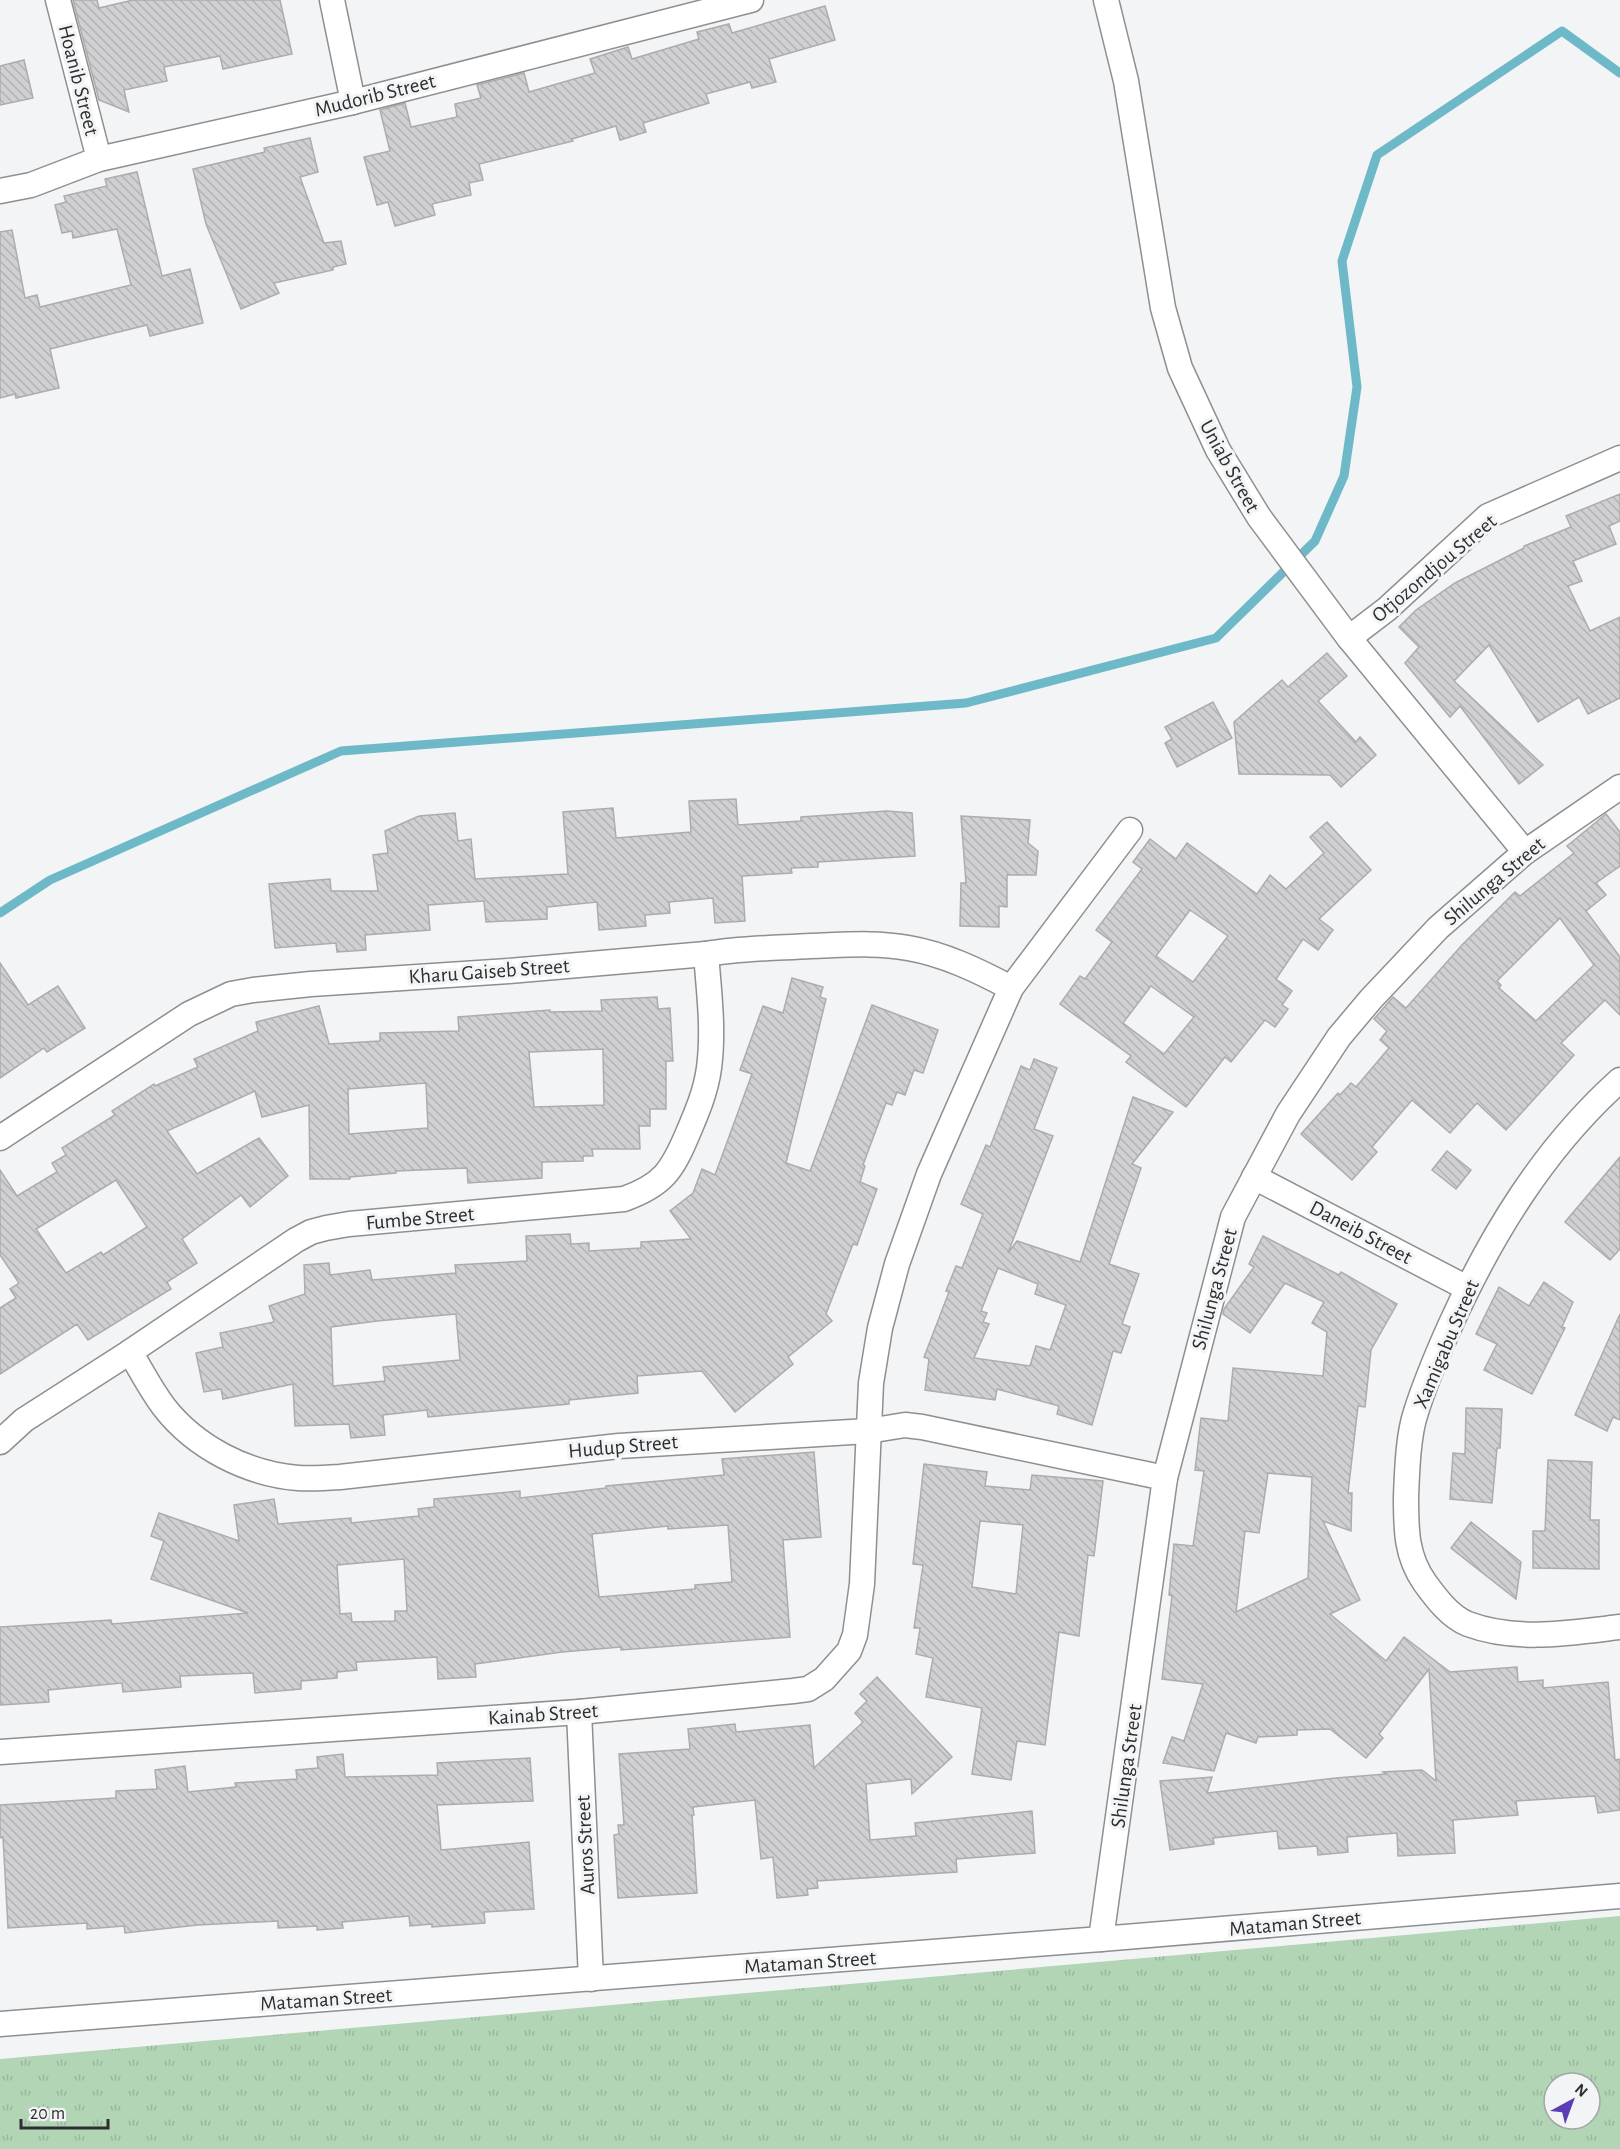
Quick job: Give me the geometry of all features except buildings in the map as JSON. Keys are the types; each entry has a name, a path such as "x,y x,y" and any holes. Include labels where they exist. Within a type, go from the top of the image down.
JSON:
{"street":[{"name":"Hoanib Street","path":"58,0 99,159"},
{"path":"332,0 353,102"},
{"name":"Mudorib Street","path":"0,191 31,185 99,159 353,102 751,0"},
{"name":"Uniab Street","path":"1106,0 1126,81 1163,308 1180,368 1218,450 1258,517 1349,638 1525,852"},
{"name":"Otjozondjou Street","path":"1349,638 1387,609 1488,516 1620,458"},
{"name":"Shilunga Street","path":"1101,1939 1164,1478 1233,1217 1288,1114 1340,1037 1371,999 1438,928 1525,852 1620,787"},
{"name":"Kainab Street","path":"0,1752 579,1712 808,1689 824,1679 849,1651 855,1635 862,1584 871,1383 880,1328 897,1264 929,1174 1011,988 1130,830"},
{"name":"Kharu Gaiseb Street","path":"0,1138 189,1014 231,994 311,984 509,971 706,954 736,949 873,944 909,948 945,958 978,971 1011,988"},
{"name":"Fumbe Street","path":"0,1442 24,1420 269,1258 304,1236 319,1230 350,1224 624,1199 650,1189 665,1176 679,1155 706,1086 711,1044 706,954"},
{"name":"Xamigabu Street","path":"1620,1080 1595,1102 1538,1169 1518,1199 1467,1288 1439,1350 1415,1414 1407,1473 1406,1533 1411,1556 1419,1575 1445,1607 1465,1623 1494,1631 1556,1634 1620,1628"},
{"name":"Daneib Street","path":"1254,1177 1467,1288"},
{"name":"Hudup Street","path":"130,1352 163,1405 180,1426 201,1443 248,1466 272,1474 300,1479 340,1477 672,1441 868,1431 890,1427 922,1427 1164,1478"},
{"name":"Auros Street","path":"579,1712 591,1979"},
{"name":"Mataman Street","path":"0,2024 1101,1939 1620,1896"}],"green space":[{"path":"1620,1916 1620,2149 0,2149 0,2059"}],"waterway":[{"path":"0,913 50,880 341,751 966,703 1216,638 1315,541 1344,476 1357,387 1342,261 1377,155 1562,31 1620,73"}]}
